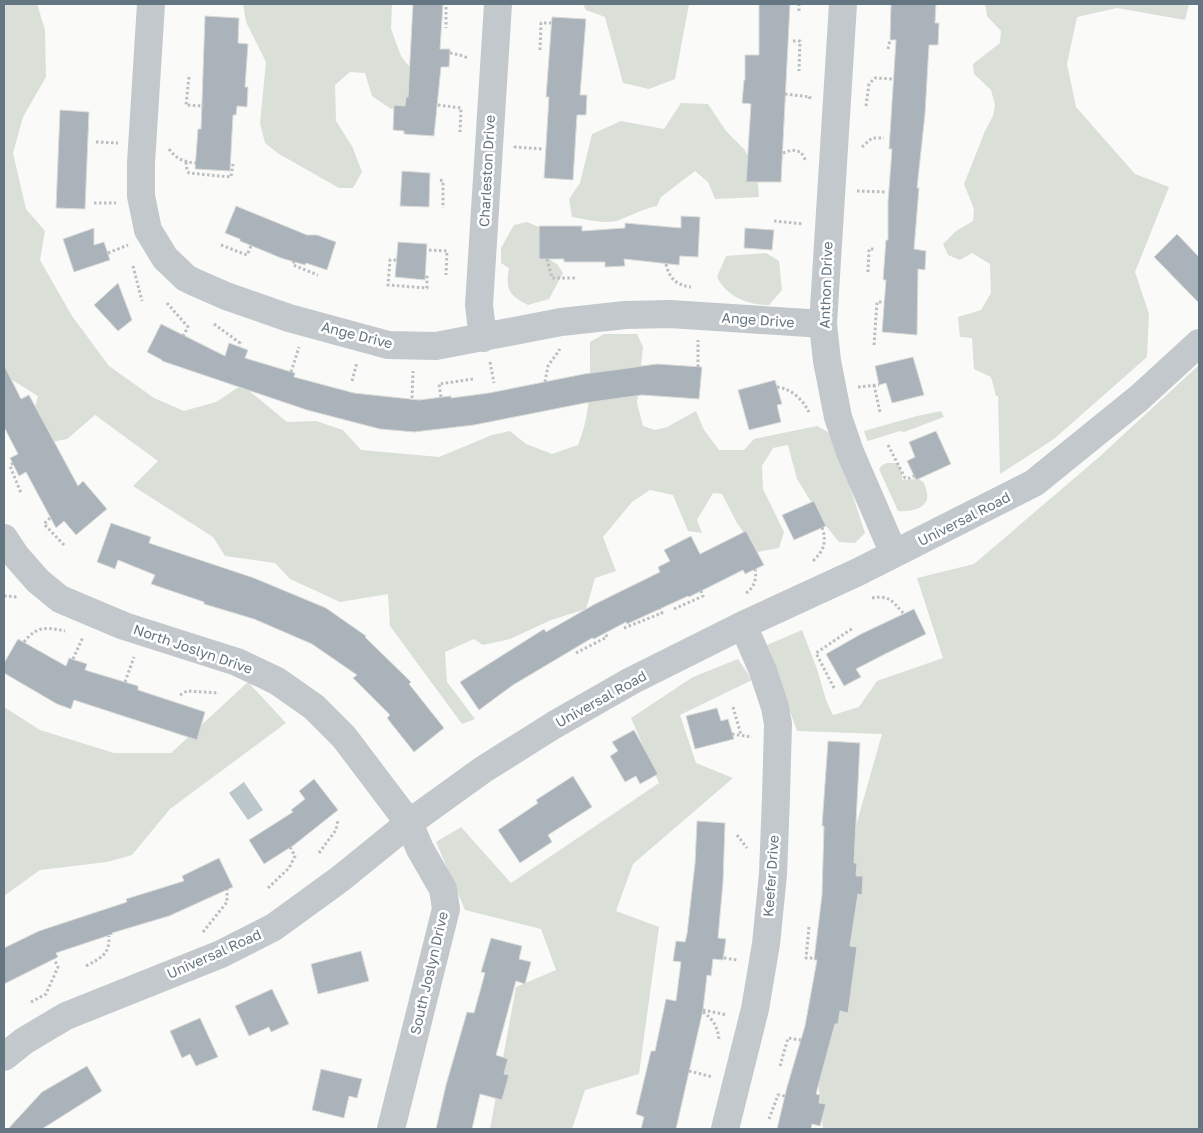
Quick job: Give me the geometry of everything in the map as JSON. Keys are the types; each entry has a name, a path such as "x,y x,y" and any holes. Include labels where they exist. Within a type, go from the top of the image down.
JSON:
{"street":[{"name":"Ange Drive","path":"151,4 141,163 141,196 148,230 165,258 186,278 226,296 289,318 384,344 436,346 561,322 625,315 670,314 823,324"},
{"name":"Charleston Drive","path":"483,338 479,305 498,4"},
{"name":"Anthon Drive","path":"843,4 823,324 827,362 840,422 850,452 894,554"},
{"name":"Universal Road","path":"4,1058 24,1041 66,1016 221,954 274,927 340,880 409,823 484,769 554,725 631,681 743,625 828,587 1034,482 1139,398 1199,342"},
{"name":"North Joslyn Drive","path":"4,538 16,556 38,581 60,599 124,626 237,662 288,688 314,707 344,737 409,823"},
{"name":"Keefer Drive","path":"725,1129 755,1009 765,951 773,874 776,797 778,724 763,672 743,625"},
{"name":"South Joslyn Drive","path":"391,1129 446,909 443,889 420,849 409,823"}],"path":[{"path":"799,11 800,4"},
{"path":"446,7 446,28"},
{"path":"540,50 541,23 551,23"},
{"path":"888,49 890,40"},
{"path":"794,41 800,41 799,70"},
{"path":"189,77 186,105 204,106"},
{"path":"866,106 869,84 875,78 894,80"},
{"path":"785,94 810,96 809,104"},
{"path":"438,105 461,108 460,132"},
{"path":"862,153 862,146 872,138 884,138"},
{"path":"515,156 515,146 543,148"},
{"path":"167,147 173,155 186,162 196,163"},
{"path":"783,153 792,150 801,152 809,166"},
{"path":"186,162 189,173 232,177 233,164"},
{"path":"440,180 443,181 443,208"},
{"path":"774,221 804,224 803,233"},
{"path":"221,245 247,255 251,246"},
{"path":"868,272 869,249 876,249"},
{"path":"430,250 447,250 446,275"},
{"path":"396,260 390,260 388,286 427,288 427,274"},
{"path":"547,260 552,278 575,278"},
{"path":"294,262 293,265 318,275"},
{"path":"666,264 670,277 678,284 691,287"},
{"path":"133,266 142,300"},
{"path":"874,345 877,302 885,302"},
{"path":"167,303 188,326 183,336"},
{"path":"545,382 548,366 559,351 562,342 561,322"},
{"path":"214,324 240,343 239,346"},
{"path":"441,397 439,384 473,379"},
{"path":"874,385 880,412"},
{"path":"777,388 794,393 803,401 811,414"},
{"path":"888,445 905,478 914,476"},
{"path":"13,463 10,466 21,494"},
{"path":"50,518 44,524 65,546"},
{"path":"813,561 823,551 825,544 826,537 822,527"},
{"path":"742,595 750,590 755,582 755,570"},
{"path":"674,609 704,596 701,591"},
{"path":"872,598 884,596 890,599 903,613"},
{"path":"624,628 662,612 659,608"},
{"path":"24,642 32,633 42,628 70,632"},
{"path":"834,688 816,653 853,628"},
{"path":"576,653 607,636 605,633"},
{"path":"180,695 187,691 219,693"},
{"path":"733,707 741,735"},
{"path":"319,853 336,830 338,820"},
{"path":"268,888 289,868 295,856 290,847"},
{"path":"202,934 227,902 227,889"},
{"path":"809,927 806,958 814,958"},
{"path":"86,966 101,958 110,946 109,936"},
{"path":"31,1002 46,994 58,967 54,959"},
{"path":"702,1012 711,1018 718,1031 719,1041"},
{"path":"780,1066 788,1038 801,1040"},
{"path":"769,1119 778,1095 785,1096"}],"shaded area":[{"path":"4,4 37,4 45,30 46,77 23,117 13,153 26,209 45,231 40,260 72,316 109,366 154,398 184,411 216,402 242,385 287,422 316,421 343,430 361,450 439,457 492,435 510,431 526,444 552,454 578,445 583,433 589,394 590,342 604,334 637,334 643,347 637,403 643,426 655,430 667,427 696,411 704,430 719,450 744,450 754,439 817,426 835,436 865,533 855,543 839,542 826,526 797,479 788,445 773,448 762,466 763,489 784,532 779,548 757,552 737,523 722,494 713,493 697,520 702,533 688,531 673,495 650,490 632,502 603,537 616,571 595,578 586,609 551,620 510,639 483,645 474,639 445,652 447,682 475,719 462,724 390,626 388,594 340,602 290,579 275,563 225,556 213,537 133,486 158,461 95,415 67,439 47,443 30,425 38,396 4,375"},
{"path":"243,4 392,4 391,29 401,56 423,84 419,104 391,109 372,96 365,73 350,72 335,85 336,121 352,146 362,172 353,188 339,188 279,154 265,143 260,123 266,62 246,22"},
{"path":"583,4 689,4 675,79 649,89 623,83 605,17 586,10"},
{"path":"985,4 1189,4 1185,20 1117,8 1077,17 1067,64 1076,107 1135,174 1169,187 1135,272 1149,314 1147,357 1054,439 1000,474 998,396 996,396 991,377 974,369 972,338 960,337 958,317 981,310 991,293 990,264 972,253 960,260 948,255 943,244 956,231 973,221 974,209 964,184 993,116 995,105 991,90 974,74 973,64 1000,43 1001,31 987,16"},
{"path":"681,103 708,104 726,131 744,149 757,173 759,197 715,199 708,182 695,171 661,197 657,206 613,221 601,222 572,217 569,199 580,183 592,134 621,121 664,129"},
{"path":"527,222 548,231 549,259 558,265 563,273 549,299 528,305 516,298 510,291 508,287 509,268 501,263 501,248 514,225"},
{"path":"766,253 779,261 782,290 769,305 753,303 732,295 721,284 717,277 726,256"},
{"path":"1199,365 1199,1129 823,1129 818,1080 842,875 882,734 797,731 767,645 802,630 833,715 859,707 877,681 943,658 917,578 974,564 1098,458"},
{"path":"941,411 944,417 904,432 900,431 868,441 864,431 917,416"},
{"path":"887,463 897,463 900,467 902,480 919,479 924,483 927,499 922,506 910,511 898,511 879,469"},
{"path":"738,659 752,680 680,715 696,763 733,778 633,864 616,911 659,927 639,1074 585,1090 572,1129 490,1129 516,987 556,970 541,929 465,910 436,842 461,827 511,883 659,783 631,718 693,677"},
{"path":"248,682 286,723 170,809 132,855 107,862 40,870 4,896 4,707 40,730 114,753 171,753"},
{"path":"244,782 263,810 248,820 229,793"}],"building":[{"path":"413,4 443,4 440,49 450,49 449,67 441,67 434,136 404,134 404,131 393,130 394,105 405,106 406,97 408,97"},
{"path":"759,4 790,4 781,182 746,182 751,104 742,103 745,80 745,55 759,55"},
{"path":"891,4 936,4 935,23 939,23 938,45 929,45 925,114 917,188 919,188 914,249 926,251 925,270 918,269 917,335 882,332 886,280 883,280 886,240 888,240 888,202 892,149 889,149 896,40 890,40"},
{"path":"205,16 239,18 238,43 248,44 245,87 248,87 247,107 237,106 236,115 233,115 230,171 195,169 198,129 201,129"},
{"path":"552,17 586,19 580,95 587,95 586,115 577,115 573,180 544,178 549,97 546,97"},
{"path":"60,110 89,112 85,209 56,208"},
{"path":"402,171 430,173 429,207 400,206"},
{"path":"236,206 307,235 317,235 336,242 327,270 281,258 225,233"},
{"path":"681,216 700,217 698,257 680,256 679,265 624,259 625,266 605,267 605,262 564,262 564,259 539,259 539,226 582,226 582,231 625,228 625,223 681,228"},
{"path":"94,228 94,245 104,242 110,260 74,272 63,239"},
{"path":"745,228 774,230 772,250 744,248"},
{"path":"1177,234 1199,257 1199,303 1154,257"},
{"path":"398,242 427,244 425,280 395,277"},
{"path":"118,283 132,320 118,331 94,305"},
{"path":"161,324 225,356 229,343 248,350 245,358 295,373 294,377 354,393 419,400 451,396 451,398 489,393 584,374 657,364 702,367 699,399 642,395 585,403 474,425 414,432 380,429 307,410 162,361 147,352"},
{"path":"913,357 924,395 892,403 886,383 879,385 875,366"},
{"path":"4,365 21,399 29,395 78,486 83,481 107,509 76,535 64,521 56,528 26,472 19,476 10,458 18,454 4,427"},
{"path":"775,380 782,404 777,405 781,422 749,430 738,390"},
{"path":"936,431 951,464 916,480 907,461 915,457 909,442"},
{"path":"814,501 826,526 794,540 782,515"},
{"path":"111,523 151,537 149,543 254,578 326,608 366,636 411,682 409,684 444,728 414,752 387,718 390,715 353,678 357,675 312,644 254,619 204,604 204,602 151,584 155,575 118,560 115,569 97,562"},
{"path":"746,531 764,565 745,574 743,570 689,597 627,624 626,622 594,639 592,638 513,685 479,710 460,682 544,629 546,632 595,604 660,572 658,567 670,561 664,550 691,536 700,554"},
{"path":"914,609 926,634 856,669 861,677 844,686 826,654 861,634"},
{"path":"18,639 66,666 69,658 87,664 85,670 138,686 138,690 205,712 197,740 74,700 71,709 57,704 4,673 4,663"},
{"path":"717,708 721,721 728,719 734,739 695,749 686,716"},
{"path":"634,730 658,774 640,784 636,776 625,782 610,756 618,751 612,742"},
{"path":"828,741 860,743 854,863 857,863 856,876 863,876 862,895 858,894 850,946 857,947 848,1013 840,1011 838,1024 835,1024 816,1094 820,1095 819,1103 826,1104 820,1126 812,1124 811,1129 777,1129 805,1026 817,960 814,960 822,895 824,826 822,826"},
{"path":"573,776 592,807 548,835 552,842 520,863 498,830 538,803 536,800"},
{"path":"314,779 338,810 294,845 264,864 249,840 293,812 291,810 305,799 299,791"},
{"path":"697,821 725,823 723,882 718,938 726,939 723,960 713,959 711,976 707,975 703,1010 676,1129 641,1129 644,1117 636,1114 651,1051 655,1051 666,999 676,1001 681,962 673,961 676,941 685,942 687,934 695,864"},
{"path":"219,858 233,887 169,916 112,933 56,953 58,957 4,984 4,948 39,931 127,902 126,899 184,881 182,876"},
{"path":"491,938 522,946 519,959 531,962 525,984 516,981 496,1055 508,1059 504,1074 509,1075 502,1100 480,1094 472,1129 436,1129 446,1085 467,1012 474,1013 485,973 481,972"},
{"path":"361,951 369,981 318,994 311,964"},
{"path":"272,989 289,1024 271,1032 269,1027 249,1036 235,1006"},
{"path":"200,1018 218,1057 196,1066 190,1054 182,1058 170,1031"},
{"path":"87,1066 102,1091 42,1129 8,1129 42,1092"},
{"path":"321,1069 362,1079 357,1098 349,1096 344,1118 312,1110"}]}
